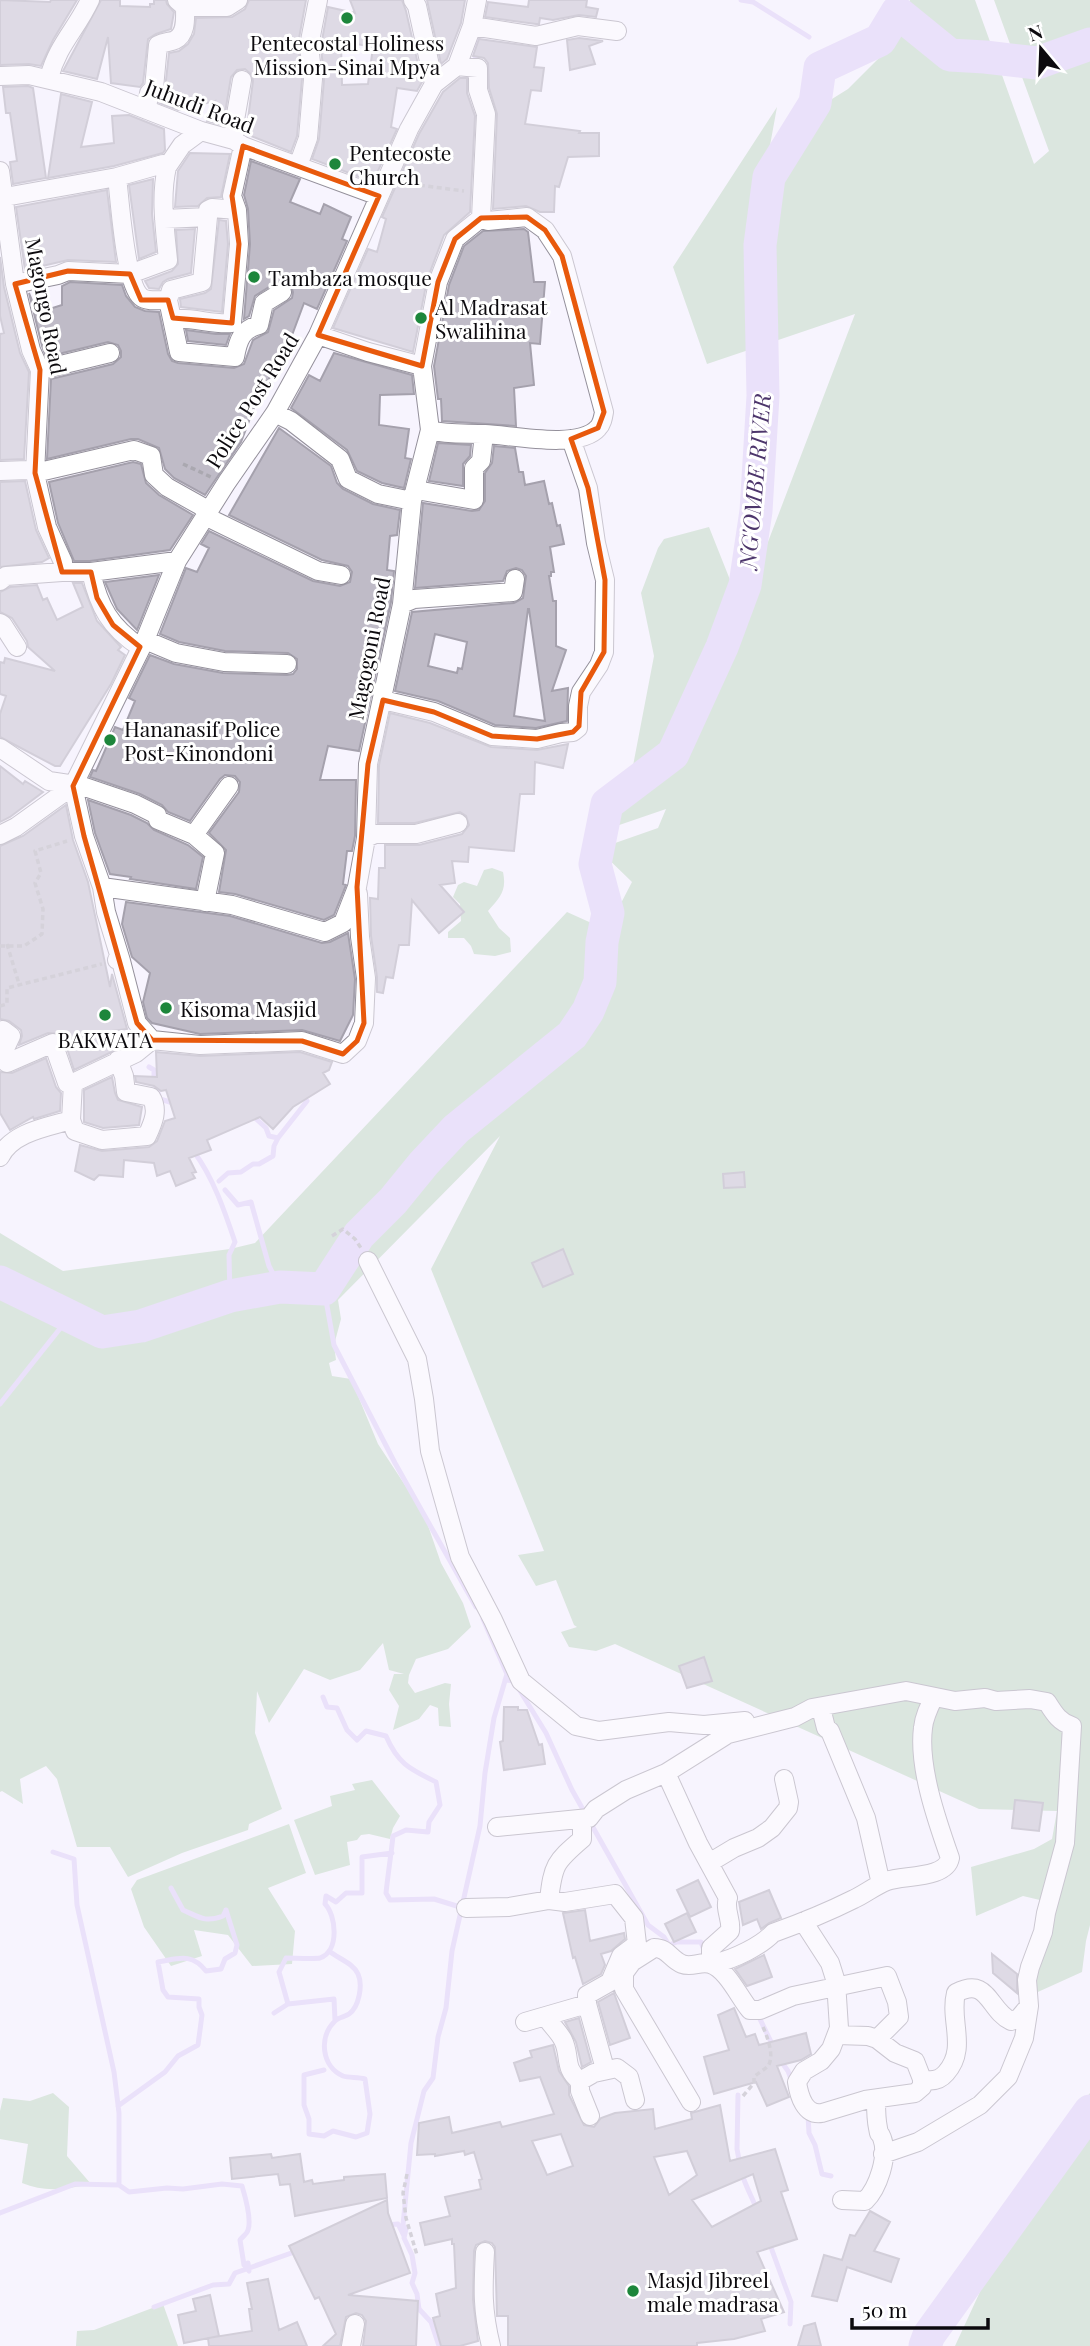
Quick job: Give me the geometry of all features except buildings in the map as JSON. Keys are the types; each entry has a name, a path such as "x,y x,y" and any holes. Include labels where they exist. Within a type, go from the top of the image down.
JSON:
{"street":[{"path":"49,78 64,40 90,0"},
{"path":"147,110 149,93 154,88 158,45 176,40 185,25 181,4 227,7 238,0"},
{"path":"298,166 308,138 313,79 309,46 318,0"},
{"path":"412,0 416,6 434,84"},
{"path":"430,430 444,434 484,434 530,440 571,439 590,434 598,428 604,412 562,256 545,230 527,217 488,221 481,218 486,114 478,90 478,68 457,66 472,26 477,0"},
{"path":"472,26 536,36 578,26 617,31"},
{"name":"Police Post Road","path":"73,786 143,644 177,561 275,413 318,335 409,129 434,84 457,66"},
{"name":"Juhudi Road","path":"0,76 29,75 49,78 101,92 298,166 383,189"},
{"path":"173,319 232,323 239,244 237,210 232,196 238,143 235,120 242,80"},
{"path":"15,284 68,271 130,274 168,260 164,219 167,167 182,145 201,131"},
{"path":"5,198 117,177 163,164 167,167"},
{"name":"Magongo Road","path":"0,171 5,198 4,219 15,284 31,350 40,370 35,474 47,527 63,562 62,572"},
{"path":"117,177 130,274 139,295 145,300 168,300"},
{"path":"237,210 208,210 202,282 171,289 168,300 179,352 235,357 239,337 250,327 260,325 264,303 282,292"},
{"path":"164,219 208,217"},
{"name":"Magogoni Road","path":"102,887 232,905 325,932 342,923 358,887 366,838 368,764 402,604 414,496 430,430 422,366 438,282 455,239 481,218"},
{"path":"318,335 422,366"},
{"path":"40,370 110,353"},
{"path":"275,413 291,421 340,459 348,479 378,494 474,500 474,468 481,461 484,434"},
{"path":"383,700 434,712 492,736 537,739 573,732 578,728 580,692 604,653 605,580 596,543 588,488 571,439"},
{"path":"0,471 27,470 35,474 134,450 151,456 154,475 167,487 201,506 213,520 318,571 341,575"},
{"path":"0,581 6,576 91,572 177,561"},
{"path":"91,572 97,598 113,625 143,644 224,662 287,664"},
{"path":"402,604 414,599 513,592 515,579"},
{"path":"0,624 4,625 17,647"},
{"path":"0,748 49,781 82,786 135,804 157,815 158,820 194,835 215,853 205,902"},
{"path":"0,835 16,827 73,786"},
{"path":"73,786 84,836 102,887 106,912 138,1023 152,1040 200,1045 302,1041 343,1054 357,1041 364,1023 366,978 360,937 358,887"},
{"path":"194,835 229,786"},
{"path":"366,838 376,834 416,834 458,823"},
{"path":"0,1034 3,1030 11,1036 3,1053 7,1063 53,1043 67,1083 73,1083 136,1053 152,1040"},
{"path":"73,1083 71,1120 75,1131 102,1140 148,1136 156,1116 154,1101 151,1097 126,1092 118,1060"},
{"path":"0,1157 2,1152 23,1135 71,1120"},
{"path":"368,1261 417,1359 430,1451 460,1557 521,1681 576,1726 598,1731 669,1722 704,1725 795,1717"},
{"path":"497,1827 589,1818 596,1809 626,1790 666,1773 728,1734 795,1717 812,1708 906,1691 955,1701 985,1698 996,1701 1047,1702 1057,1718 1072,1726 1065,1843 1043,1932 1027,1980 1029,2006 1024,2038 1009,2077 980,2105 918,2142 883,2154"},
{"path":"666,1773 728,1898 726,1903 732,1924 730,1931 710,1948 711,1955 716,1963 732,1959 766,1941 774,1933 854,1899 887,1881 916,1878 943,1869 949,1864 950,1858 928,1780 923,1749 923,1728 927,1710 934,1697"},
{"path":"821,1708 826,1728 830,1731 866,1818 881,1884"},
{"path":"709,1863 772,1828 788,1808 784,1779"},
{"path":"549,1900 554,1867 560,1857 582,1839 582,1820"},
{"path":"466,1908 509,1908 549,1900 565,1902 615,1894 634,1918 637,1944 621,1956 610,1982 587,1995 587,2004 605,2069"},
{"path":"807,1920 808,1929 830,1963 836,1986 839,2028 821,2062 804,2071 797,2082 810,2112 815,2114 832,2111 853,2103 915,2093 922,2087 915,2061 895,2053 877,2039 837,2035"},
{"path":"691,2102 624,1989 624,1973 632,1962 658,1947 681,1964 710,1964 717,1968 750,2010 760,2010 793,1996 836,1986 850,1986 884,1976 889,1978 899,2017 877,2039"},
{"path":"922,2079 927,2081 942,2078 951,2068 958,2052 956,1993 975,1988 982,1991 999,2012 1011,2021 1019,2018 1029,2006"},
{"path":"525,2022 587,2004"},
{"path":"546,2017 564,2042 567,2063 573,2075 580,2081 580,2091 590,2116"},
{"path":"580,2081 605,2069 617,2068 629,2077 635,2099"},
{"path":"842,2200 865,2200 870,2196 878,2179 883,2139 877,2127 876,2100"},
{"path":"485,2252 482,2296 484,2319 491,2346"},
{"path":"351,2346 355,2324"}],"path":[{"path":"383,189 399,182 483,194"},
{"path":"183,464 227,482"},
{"path":"0,946 24,946 42,934 43,909 35,883 41,873 35,851 84,836"},
{"path":"7,944 19,984"},
{"path":"0,1006 6,1004 7,988 119,960"},
{"path":"332,1236 344,1229 355,1239 368,1261"},
{"path":"743,2096 754,2083 754,2077 768,2066 771,2059 763,2027 750,2010"},
{"path":"407,2174 403,2193 406,2218 417,2255"}],"highlighted area":[{"path":"243,146 379,196 318,335 422,366 438,282 455,239 481,218 527,217 545,230 562,256 604,412 598,428 571,439 588,488 605,580 604,652 581,692 579,726 573,732 537,739 492,736 434,712 383,700 368,764 357,887 364,1023 357,1041 343,1054 302,1041 152,1040 137,1023 84,836 73,786 140,647 113,625 97,598 91,572 62,572 35,473 40,370 15,284 68,271 130,274 141,300 168,300 173,318 232,323 239,244 232,196"}],"green space":[{"path":"910,0 975,0 1034,164 1049,151 994,0 1090,0 1090,1925 1082,1972 1029,1996 1043,1932 1044,1901 1023,1896 976,1916 971,1867 1034,1849 1052,1839 1057,1811 979,1809 615,1644 596,1651 569,1647 561,1632 577,1627 556,1580 536,1586 518,1555 544,1551 431,1269 500,1136 338,1300 341,1319 334,1345 336,1360 329,1363 332,1376 351,1379 378,1444 424,1514 441,1563 463,1603 471,1627 448,1649 416,1659 408,1683 415,1693 445,1683 451,1684 451,1727 439,1726 438,1708 430,1705 419,1719 393,1730 399,1706 389,1690 394,1674 404,1674 389,1670 383,1643 360,1670 330,1680 304,1669 269,1723 257,1691 255,1733 282,1809 249,1824 248,1830 182,1853 128,1877 110,1847 77,1847 57,1779 46,1766 20,1779 23,1804 0,1792 0,1233 63,1271 230,1249 255,1243 567,912 607,930 632,882 598,849 658,828 666,809 593,834 632,771 654,656 641,593 658,548 664,539 709,527 742,610 855,314 707,364 673,267 777,107 767,162 787,127 848,89 897,40"},
{"path":"492,868 503,872 504,884 499,898 488,911 499,928 510,938 511,952 495,956 474,954 464,938 448,938 448,932 461,921 460,904 453,897 458,885 464,882 477,886 484,870"},
{"path":"372,1780 400,1816 390,1839 361,1835 357,1840 347,1842 350,1865 315,1875 294,1820 332,1806 330,1796 355,1790 352,1784"},
{"path":"289,1824 306,1873 268,1888 295,1931 292,1964 252,1966 228,1935 194,1930 202,1956 171,1966 144,1927 131,1889 137,1880"},
{"path":"53,2093 69,2107 67,2156 91,2184 48,2189 22,2183 28,2144 0,2139 3,2098 30,2101"},
{"path":"1090,2093 1090,2346 955,2346 1043,2155"},
{"path":"163,2304 178,2346 76,2346 77,2331 94,2330"}],"waterway":[{"path":"741,0 753,2 809,37"},
{"name":"NG'OMBE RIVER","path":"0,1282 102,1332 141,1326 230,1296 280,1287 324,1289 359,1235 393,1201 456,1129 572,1035 588,1011 600,982 602,942 608,913 595,864 607,804 673,754 722,647 745,585 756,511 763,396 760,245 769,177 815,103 820,68 880,40 897,12 950,55 1037,63 1090,44"},
{"path":"475,61 479,31"},
{"path":"149,1067 154,1070 160,1099 173,1103"},
{"path":"278,1138 307,1101 302,1096"},
{"path":"219,1181 228,1173 241,1172 273,1156 278,1138 269,1136 266,1128 252,1115"},
{"path":"194,1152 213,1184 235,1242 229,1255 230,1296"},
{"path":"225,1190 238,1205 251,1202 269,1266 280,1287"},
{"path":"324,1289 334,1345 395,1463 476,1607"},
{"path":"0,1404 70,1316"},
{"path":"439,2346 431,2322 419,2309 412,2283 415,2273 412,2255 404,2238 406,2229 403,2225 411,2143 424,2091 433,2078 438,2037 446,2008 452,1951 480,1826 494,1718 507,1674 483,1619"},
{"path":"505,1680 514,1681 546,1733 572,1790 648,1925 664,1937 669,1945 677,1942 701,1942 704,1950"},
{"path":"323,1697 327,1707 337,1708 347,1730 357,1740 366,1731 386,1736 395,1753 406,1765 436,1782 440,1805 429,1822 428,1832 406,1830 393,1836 386,1893 390,1900 434,1899 460,1907"},
{"path":"53,1852 74,1859 77,1905 114,2072 119,2113 119,2185"},
{"path":"288,2004 279,1972 286,1958 320,1958 331,1948 334,1924 325,1904 326,1896 336,1902 346,1893 362,1893 362,1857 392,1853"},
{"path":"171,1888 183,1910 198,1917 217,1918 223,1916 226,1910"},
{"path":"118,2106 165,2072 178,2056 198,2045 202,2015 199,1999 168,1997 163,1990 158,1962 184,1958 195,1961 206,1971 221,1969 225,1959 235,1953 237,1945 226,1910"},
{"path":"324,2070 304,2075 304,2105 309,2119 309,2134 324,2136 333,2131 356,2137 367,2133 370,2114 365,2079 345,2077 336,2072 330,2066 325,2051 326,2035 330,2028 336,2020 352,2011 360,1990 356,1970 329,1951"},
{"path":"274,2013 288,2004 334,1999 335,2020"},
{"path":"757,2013 774,2048"},
{"path":"780,2060 792,2082"},
{"path":"738,2095 737,2149 740,2165"},
{"path":"925,2346 929,2335 1090,2111"},
{"path":"808,2115 809,2133 822,2174 831,2176"},
{"path":"742,2174 757,2210"},
{"path":"0,2213 75,2184 119,2185 129,2192 222,2184 242,2186 249,2225 247,2233 240,2240 244,2265 249,2271 248,2263 247,2268"},
{"path":"386,2225 398,2224 404,2236"},
{"path":"769,2242 791,2302 790,2324"},
{"path":"154,2307 213,2285 229,2284 235,2273 297,2251"}],"place":[{"name":"Pentecostal Holiness Mission-Sinai Mpya","path":"347,18"},
{"name":"Pentecoste Church","path":"335,164"},
{"name":"Tambaza mosque","path":"254,277"},
{"name":"Al Madrasat Swalihina","path":"421,318"},
{"name":"Hananasif Police Post-Kinondoni","path":"110,740"},
{"name":"Kisoma Masjid","path":"166,1008"},
{"name":"BAKWATA","path":"105,1015"},
{"name":"Masjd Jibreel male madrasa","path":"633,2291"}]}
